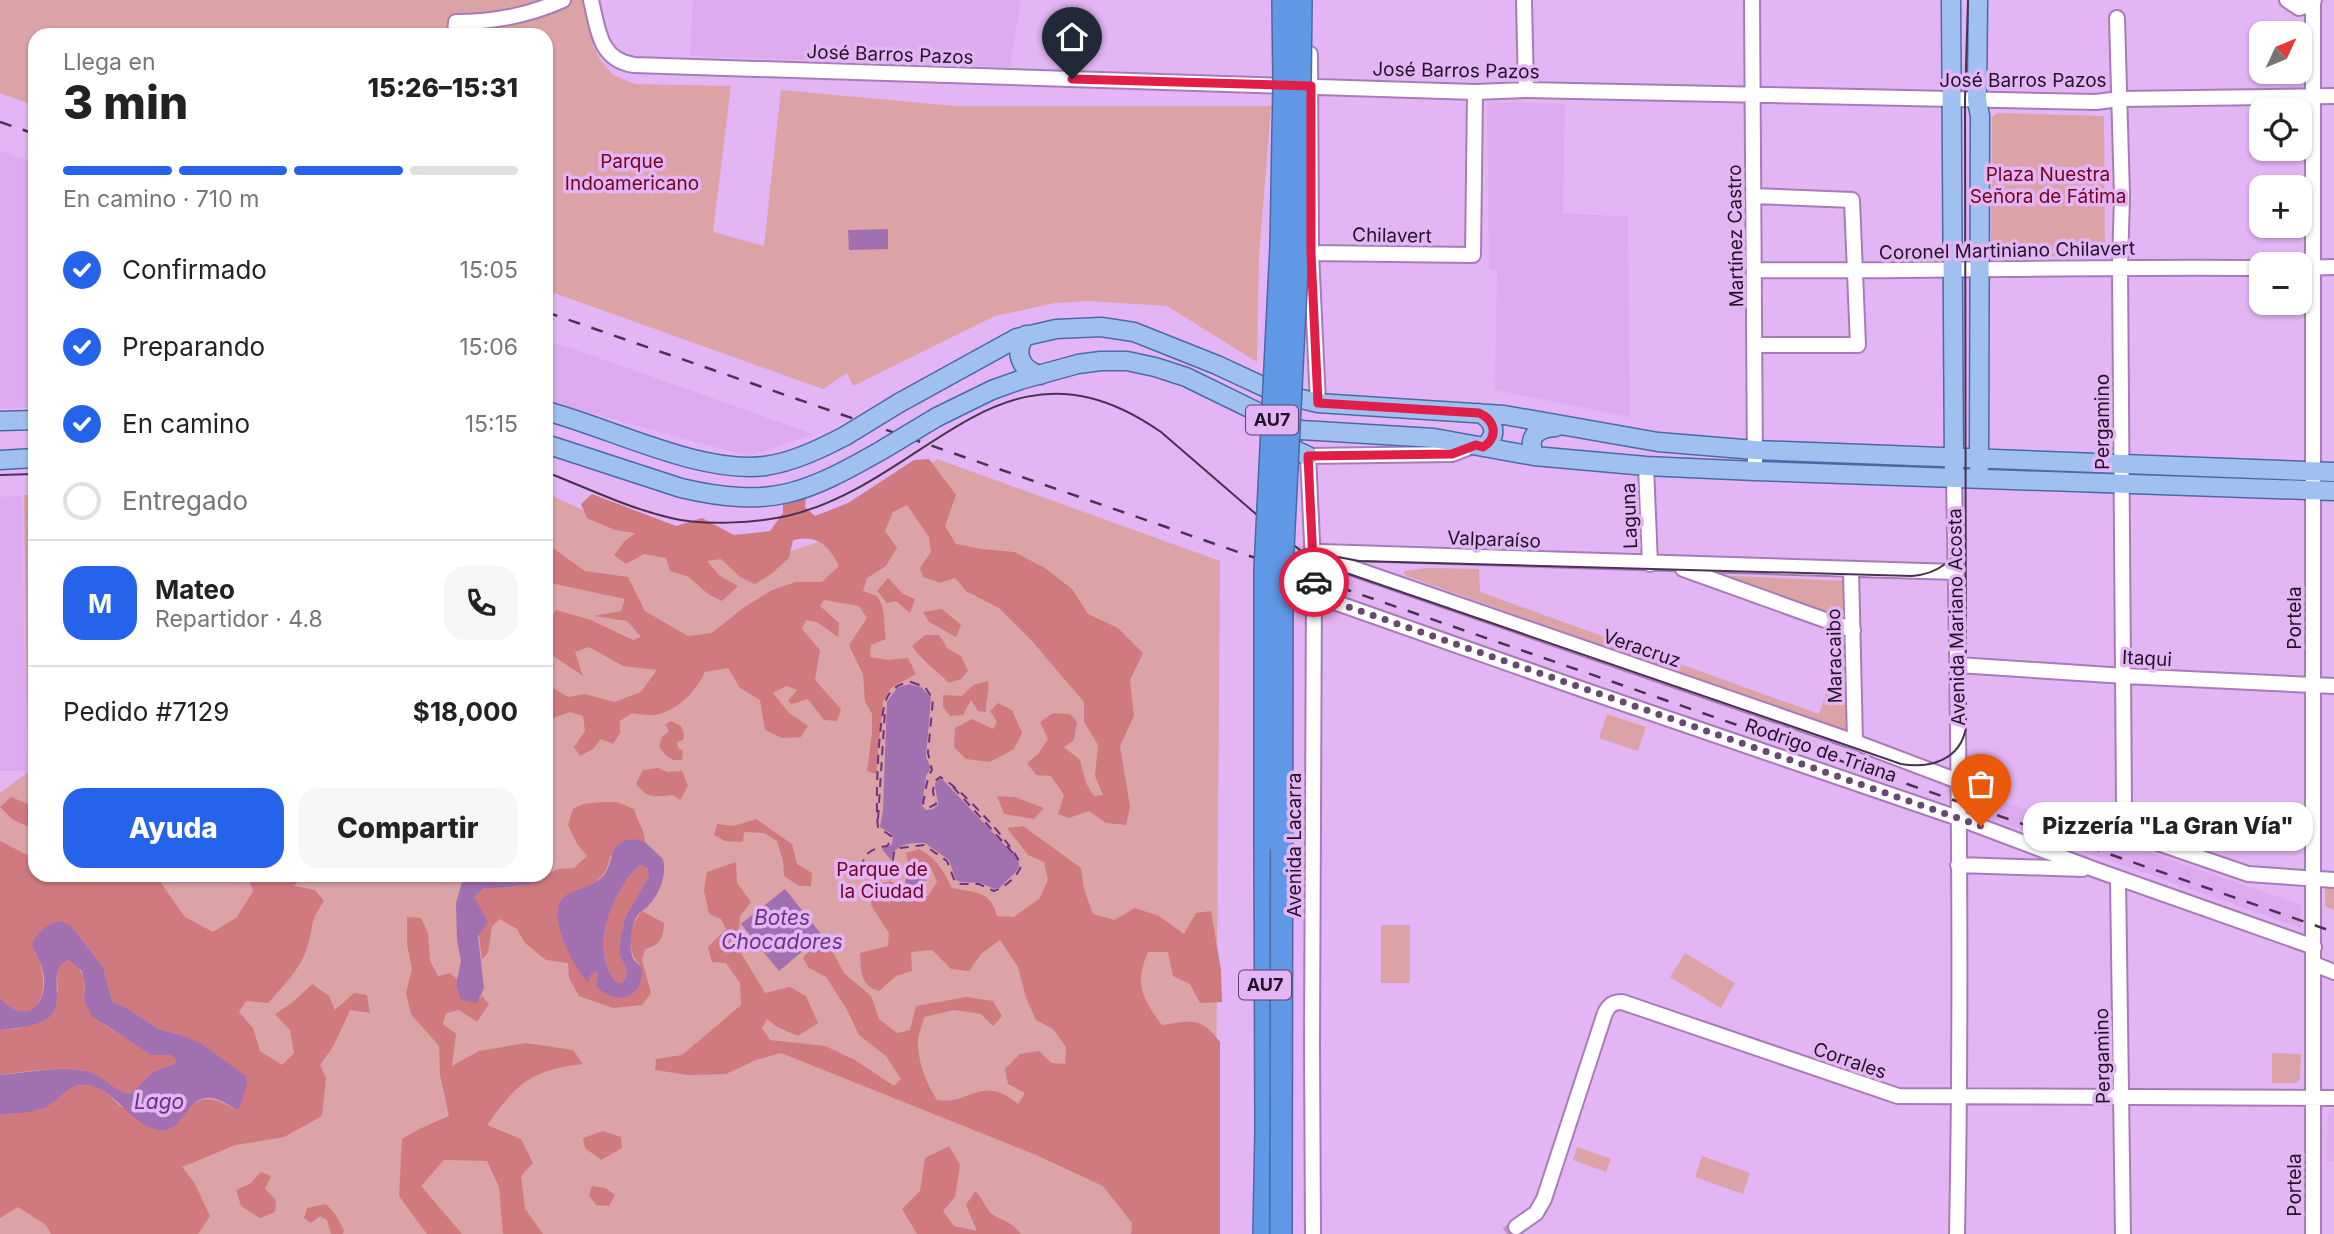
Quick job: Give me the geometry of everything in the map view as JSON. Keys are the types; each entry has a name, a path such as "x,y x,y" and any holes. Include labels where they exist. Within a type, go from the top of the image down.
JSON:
{"highway":[{"name":"AU7","path":"1281,1234 1274,1134 1265,570 1280,246 1283,0"},
{"name":"AU7","path":"1264,1234 1274,1134 1282,568 1297,247 1301,0"},
{"path":"1255,1234 1257,1195 1274,1134"},
{"path":"1274,1134 1290,1234"}],"main road":[{"name":"Avenida Mariano Acosta","path":"1951,0 1954,477"},
{"path":"1978,0 1979,478"},
{"path":"553,413 677,454 724,466 765,466 788,461 845,436 998,347 1026,335 1079,327 1119,329 1175,348 1277,393 1318,403 1479,413 1524,418 1658,442 1755,450 2334,472"},
{"path":"1026,335 1019,347 1021,361 1030,372 1040,374"},
{"path":"553,446 681,488 729,498 791,494 815,486 937,417 992,390 1040,374 1101,360 1128,361 1186,377 1290,428 1314,432 1404,435 1534,456 1646,466 1755,471 2334,491"},
{"path":"1479,413 1487,416 1493,423 1494,432 1489,443 1480,446"},
{"path":"0,421 28,420"},
{"path":"1278,422 1295,450 1308,456"},
{"path":"1534,456 1532,439 1538,431 1567,426"},
{"path":"0,460 28,458"}],"street":[{"path":"456,28 456,22 483,22 518,15 563,0"},
{"name":"José Barros Pazos","path":"590,0 602,44 611,56 622,63 634,65 1475,92 1526,90 2096,102 2119,99 2334,96"},
{"path":"1310,0 1311,253 1318,403"},
{"path":"1524,0 1526,90"},
{"name":"Martínez Castro","path":"1752,0 1755,471"},
{"name":"Portela","path":"2287,0 2299,8 2313,1"},
{"name":"Portela","path":"2307,252 2313,1"},
{"name":"Pergamino","path":"2117,18 2122,196 2120,267 2124,807 2130,824 2143,838 2248,874 2314,879"},
{"name":"Chilavert","path":"1311,253 1472,255 1475,92"},
{"path":"1753,196 1852,200 1858,345 1755,345"},
{"path":"2312,268 2334,267"},
{"name":"Coronel Martiniano Chilavert","path":"1754,270 2249,268"},
{"name":"Portela","path":"2308,315 2314,490 2313,1234"},
{"path":"1308,456 1452,454 1480,446"},
{"name":"Avenida Lacarra","path":"1308,456 1314,595 1313,1234"},
{"name":"Laguna","path":"1646,466 1650,564"},
{"name":"Avenida Mariano Acosta","path":"1954,477 1958,665 1960,1095 1957,1234"},
{"name":"Valparaíso","path":"1313,552 1956,572"},
{"name":"Veracruz","path":"1313,552 1340,564 1855,742 1958,781"},
{"name":"Valparaíso","path":"1673,564 1853,630"},
{"name":"Maracaibo","path":"1852,569 1855,742"},
{"name":"Rodrigo de Triana","path":"1314,595 1958,818 2314,947"},
{"name":"Itaqui","path":"1958,665 2334,686"},
{"path":"1958,864 2096,870"},
{"name":"Pergamino","path":"2118,878 2123,1234"},
{"path":"2314,879 2334,880"},
{"path":"2314,964 2334,972"},
{"name":"Corrales","path":"1510,1232 1541,1206 1605,1013 1609,1005 1615,1002 1686,1023 1883,1093 1913,1097 1960,1095 2334,1098"}],"shaded area":[{"path":"693,0 1021,0 1010,67 690,56"},
{"path":"1487,102 1565,104 1563,214 1628,216 1630,417 1495,390 1497,270 1489,270"},
{"path":"0,151 28,161 28,407 0,409"},
{"path":"553,342 813,434 748,456 553,403"},
{"path":"929,459 956,495 945,526 956,544 1014,552 1045,568 1072,589 1088,614 1118,628 1143,653 1130,680 1134,716 1120,746 1130,807 1126,825 1106,823 1089,811 1069,818 1058,814 1064,795 1051,776 1036,775 1027,763 1038,754 1048,739 1040,722 1053,713 1070,714 1077,722 1074,740 1064,747 1080,760 1086,783 1094,796 1103,795 1095,776 1098,745 1084,722 1084,702 1032,641 999,608 966,591 955,578 940,583 923,577 920,568 931,552 929,537 907,505 893,512 885,531 897,548 886,566 867,578 863,591 877,596 884,617 886,639 871,645 870,657 888,660 908,658 916,674 891,688 883,701 876,774 867,771 872,714 865,701 863,675 849,645 867,618 859,606 824,600 820,606 839,623 838,637 817,622 806,620 802,629 820,650 815,680 841,709 837,721 824,720 808,699 792,704 788,701 797,690 786,686 773,693 789,713 808,726 801,737 782,738 765,730 760,700 740,688 728,668 705,672 691,693 664,713 632,713 620,721 620,733 613,744 601,739 593,749 580,756 574,747 585,731 583,716 570,712 553,718 553,688 568,697 585,694 614,702 641,692 657,670 623,666 589,647 575,652 583,676 553,656 553,614 556,610 591,620 633,640 641,637 627,621 594,616 621,611 625,599 553,584 553,548 585,571 628,577 645,611 688,636 712,633 743,608 772,590 796,582 822,582 839,566 826,547 809,539 793,540 789,558 755,584 740,577 721,559 707,561 720,576 738,586 722,601 708,594 689,577 670,571 666,558 644,554 626,564 614,555 635,533 615,530 587,518 581,504 592,494 676,526 702,518 734,535 770,531 783,513 783,501 798,494 806,497 805,507 815,516 848,503 914,460"},
{"path":"22,495 26,771 0,771 0,497"},
{"path":"888,578 903,594 915,599 910,613 896,601 887,603 877,591"},
{"path":"942,609 961,625 956,637 929,622 923,612"},
{"path":"925,635 939,635 948,649 961,656 968,671 961,679 949,683 916,652 912,646"},
{"path":"988,681 986,712 978,711 971,700 963,715 950,716 943,707 943,695 962,696 973,685"},
{"path":"998,703 1012,710 1022,733 1014,749 990,762 966,759 954,747 955,728 972,719 993,729 997,722 990,711"},
{"path":"671,721 681,726 684,734 683,740 677,742 678,748 683,751 682,760 671,759 659,746 662,737 669,731 665,725"},
{"path":"658,768 667,772 682,771 688,786 680,800 673,795 648,795 636,784 643,770"},
{"path":"1973,791 2301,905 2301,928 1973,812"},
{"path":"997,796 1015,797 1044,808 1034,819 1004,814"},
{"path":"11,797 28,804 28,827 12,819 0,807"},
{"path":"617,802 634,809 644,833 645,842 636,839 610,857 605,871 596,882 569,894 591,974 596,972 613,997 640,964 632,952 631,938 642,911 664,923 660,940 645,949 642,960 651,993 642,1005 613,1008 579,996 569,978 568,963 546,960 525,943 517,929 500,919 492,926 488,953 482,959 474,897 484,888 553,882 553,871 574,868 587,856 577,844 568,825 573,809 583,804"},
{"path":"756,819 792,844 797,864 812,873 811,886 799,886 784,876 777,841 764,833 744,832 743,842 725,841 714,835 717,824 734,826"},
{"path":"1023,826 1081,868 1084,889 1093,914 1114,920 1135,908 1159,916 1184,934 1196,913 1211,911 1221,970 1222,1002 1200,1003 1190,984 1173,976 1168,952 1148,952 1141,982 1149,1007 1162,1025 1195,1022 1207,1028 1220,1042 1220,1234 1131,1234 1132,1223 1103,1186 1036,1155 781,1053 756,1060 726,1074 688,1075 655,1070 656,1059 682,1055 741,1005 740,983 726,963 712,962 708,947 726,929 721,919 709,914 704,891 707,872 736,862 737,883 751,902 740,916 738,948 765,993 790,987 806,996 818,1023 798,1036 777,1027 767,1019 762,1028 770,1040 825,1046 855,1060 894,1086 901,1079 886,1056 859,1035 826,977 809,968 803,958 809,951 828,948 844,973 871,996 879,1019 897,1033 910,1030 916,1006 966,997 993,1001 1002,1016 993,1026 981,1014 954,1010 924,1017 918,1043 920,1060 937,1100 948,1101 994,1091 1018,1104 1025,1093 1008,1084 1005,1069 1020,1054 1039,1051 1052,1063 1065,1064 1066,1047 1053,1029 1036,1020 1026,998 1018,967 1000,940 981,954 969,971 951,969 932,950 911,952 912,971 896,976 879,991 865,982 861,972 860,953 888,946 889,933 871,905 874,886 890,881 900,887 908,897 928,896 937,882 931,868 908,862 906,853 919,849 939,866 952,888 986,897 997,916 1014,917 1040,898 1048,880 1044,862 1028,855 1007,828"},
{"path":"0,841 28,855 28,882 160,882 185,917 213,932 237,917 253,891 250,882 297,882 294,886 315,890 324,901 314,919 300,963 268,1003 246,1001 239,1012 253,1028 260,1051 282,1065 294,1053 290,1030 275,1014 312,984 329,996 335,1010 354,993 367,995 370,1013 350,1010 334,1045 320,1065 326,1078 322,1116 284,1137 236,1145 182,1167 194,1182 210,1216 198,1234 51,1234 46,1225 18,1207 0,1218 0,1115 41,1109 70,1087 82,1085 95,1086 121,1107 178,1122 192,1106 203,1099 216,1100 235,1109 247,1084 181,1035 158,1029 112,1001 103,967 71,926 35,953 43,981 38,1004 32,1011 23,1013 12,1009 0,998"},
{"path":"641,865 647,868 649,876 625,918 619,954 627,976 622,983 616,982 605,959 604,933 617,896 633,871"},
{"path":"407,917 421,918 428,933 430,961 438,976 450,973 457,979 456,985 480,999 481,995 489,1004 477,1022 459,1010 446,1013 443,1024 456,1034 452,1066 479,1051 526,1043 573,1050 583,1064 550,1070 527,1081 507,1099 487,1125 521,1139 533,1163 521,1176 525,1209 543,1234 503,1234 499,1187 487,1161 444,1160 421,1186 462,1234 427,1234 399,1196 402,1139 449,1116 440,1075 439,1046 411,1014 406,993 412,969 407,944"},
{"path":"69,960 81,973 84,1001 106,1026 127,1039 171,1055 176,1059 176,1063 153,1072 130,1094 82,1070 46,1070 0,1075 0,1030 22,1028 58,992 59,969"},
{"path":"2334,1108 2334,1161 2327,1162 2328,1114"},
{"path":"603,1131 621,1137 622,1148 601,1160 585,1148 583,1138"},
{"path":"949,1146 960,1165 955,1197 943,1211 954,1226 977,1231 966,1205 975,1191 992,1214 1010,1223 1021,1234 917,1234 902,1209 920,1191 925,1158"},
{"path":"261,1172 271,1176 265,1189 276,1200 275,1212 260,1218 241,1206 236,1190 251,1183"},
{"path":"592,1186 605,1188 615,1195 609,1206 596,1205 589,1195"},
{"path":"326,1204 335,1214 344,1230 343,1234 331,1234 327,1220 320,1216 311,1223 304,1218 307,1208"}],"green space":[{"name":"Parque Indoamericano","path":"0,0 589,0 593,45 601,61 613,75 635,84 731,86 713,232 764,246 781,90 954,106 1271,106 1259,256 1257,362 1167,306 1089,301 1055,303 995,316 853,386 847,373 823,389 553,293 553,28 28,28 28,103 0,93"},
{"name":"Plaza Nuestra Señora de Fátima","path":"1997,113 2104,116 2105,256 1997,257 1991,251 1992,117"},
{"name":"Parque de la Ciudad","path":"937,459 1220,561 1215,1234 0,1234 0,793 28,772 28,882 553,882 553,496 585,511 762,561 821,541 906,486"},
{"name":"Parque de la Ciudad","path":"24,495 28,495 28,772"},
{"path":"1428,568 1479,569 1480,592 1819,714 1842,646 1847,649 1846,732 1403,573"},
{"path":"1712,575 1847,581 1847,616 1834,617"},
{"path":"1607,714 1646,727 1638,751 1599,738"},
{"path":"2328,884 2334,884 2334,910 2325,906 2325,890"},
{"path":"1381,925 1410,925 1410,983 1381,983"},
{"path":"1685,953 1735,983 1721,1008 1670,977"},
{"path":"2272,1053 2301,1054 2300,1079 2296,1083 2272,1083"},
{"path":"1577,1147 1611,1159 1606,1172 1573,1160"},
{"path":"1702,1156 1750,1173 1743,1194 1695,1177"}],"water":[{"path":"888,229 888,249 849,250 848,230"},
{"path":"909,684 921,687 931,697 926,757 931,768 926,776 922,806 926,810 938,805 935,783 939,779 943,780 1017,858 1018,870 999,888 956,880 949,860 925,843 899,847 891,860 882,849 892,844 893,837 880,827 887,702 897,688"},
{"path":"627,840 645,842 663,859 664,871 662,884 647,907 637,916 632,932 632,956 642,968 640,983 630,995 618,997 600,990 596,985 596,972 591,974 588,983 582,976 564,942 558,907 562,899 570,893 599,880 608,868 616,847","holes":["641,865 647,868 649,876 625,918 621,934 619,954 627,976 622,983 616,982 605,958 608,917 631,874"]},
{"path":"907,865 927,868 924,890 905,887"},
{"path":"462,882 537,882 484,888 474,897 488,922 478,936 484,988 477,1003 461,1000 456,985 461,961 457,940 456,903"},
{"name":"Botes Chocadores","path":"785,889 822,935 779,971 741,924"},
{"name":"Lago","path":"60,921 71,926 103,967 112,1001 158,1029 202,1044 247,1077 240,1107 236,1109 218,1100 203,1099 196,1102 174,1126 168,1130 160,1130 139,1121 104,1091 83,1085 66,1091 49,1106 0,1115 0,1075 59,1069 82,1070 97,1075 120,1091 130,1094 153,1072 176,1063 176,1059 171,1055 151,1055 92,1016 84,1001 82,971 69,960 58,970 54,1012 43,1021 31,1025 0,1030 0,998 17,1011 25,1012 32,1010 42,998 43,973 32,945 43,929"}],"ferry route":[{"path":"911,682 925,687 933,699 928,753 932,770 923,803 928,808 936,804 934,782 940,777 948,782 998,832 1021,866 1014,878 994,891 979,884 955,882 947,861 924,845 895,850 890,870 882,875 875,875 865,867 863,861 866,855 887,846 892,839 878,827 877,816 883,711 893,690 899,685 911,682"},
{"path":"878,819 885,710"},
{"path":"953,787 1013,853"}],"tunnel":[{"path":"1507,1234 1516,1227"}],"tram line":[{"path":"553,475 623,503 671,518 713,523 760,520 787,516 837,498 968,420 1010,401 1055,394 1105,402 1161,432 1271,527 1323,565 1901,764 1923,765 1942,760 1957,748 1966,728 1965,100 1968,0"},
{"path":"0,475 28,474"},
{"path":"1317,553 1359,561 1912,576 1929,573 1950,560 1958,545 1959,536"}],"railway":[{"path":"0,122 28,132"},
{"path":"553,314 2334,932"}],"way so far":[{"path":"1314,582 1314,595 1981,826"}],"place":[{"name":"Pizzería \"La Gran Vía\"","path":"1981,826"}],"route":[{"path":"1072,79 1311,86 1311,253 1318,403 1479,413 1487,416 1493,423 1494,432 1489,443 1483,447 1476,445 1452,454 1308,456 1314,582"}]}
